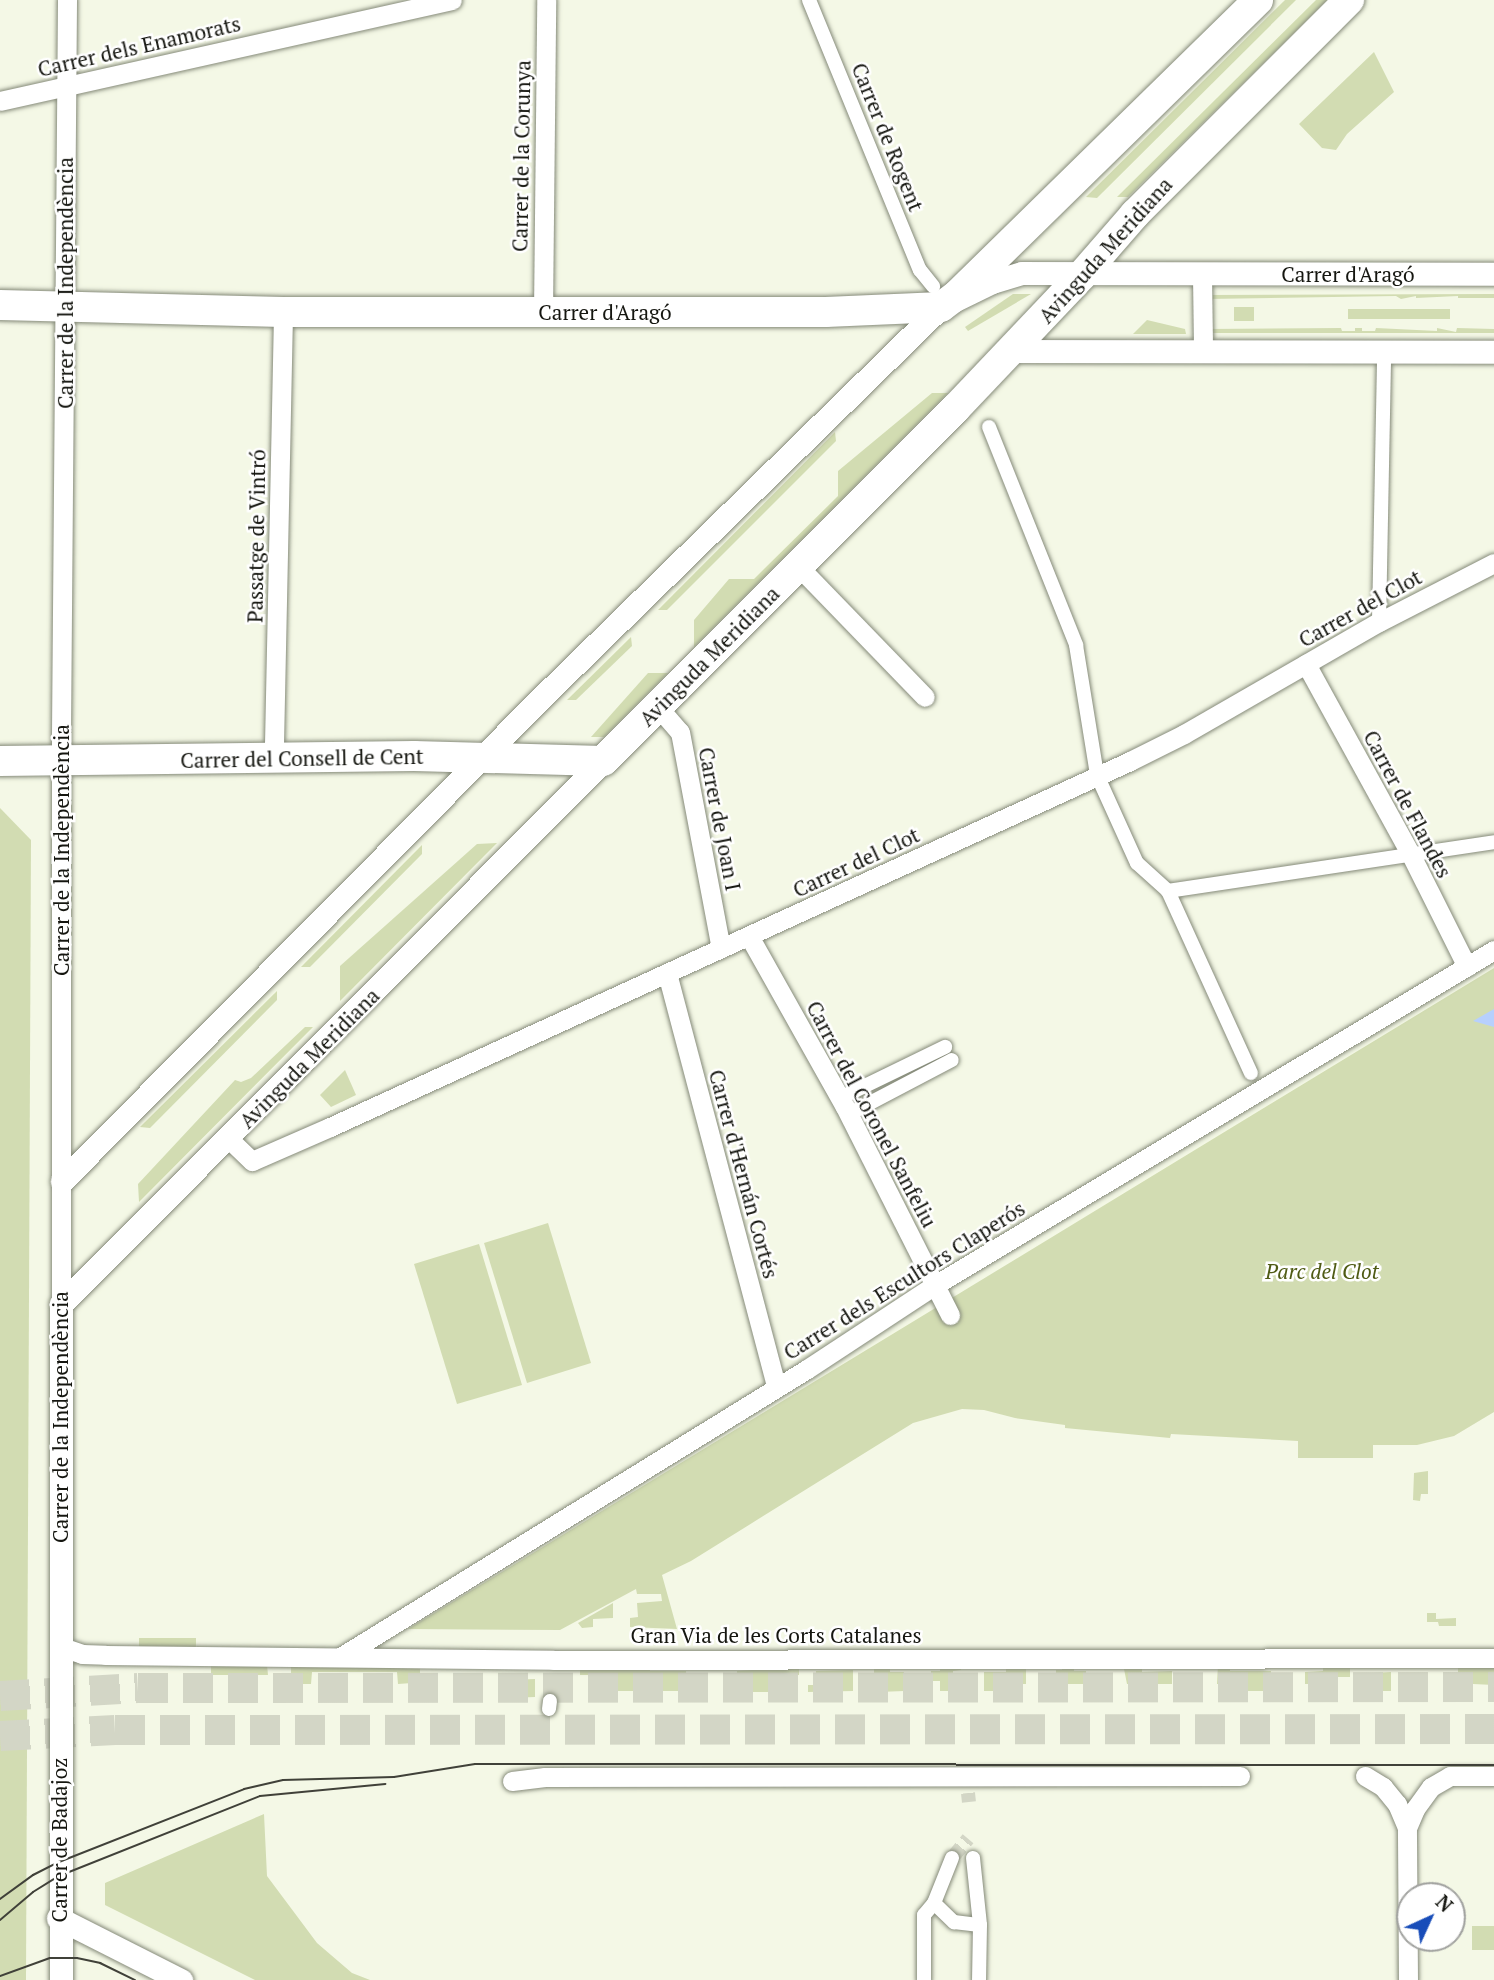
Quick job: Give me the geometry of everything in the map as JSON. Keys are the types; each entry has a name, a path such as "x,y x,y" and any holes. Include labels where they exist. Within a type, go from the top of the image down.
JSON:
{"main road":[{"path":"937,296 958,294 1258,0"},
{"name":"Avinguda Meridiana","path":"603,761 1012,351 1144,205 1349,0"},
{"name":"Carrer d'Aragó","path":"0,305 283,312 825,312 937,296"},
{"name":"Carrer del Consell de Cent","path":"0,761 270,760 414,756 603,761"}],"street":[{"name":"Carrer de la Independència","path":"60,1701 61,761 67,0"},
{"name":"Carrer dels Enamorats","path":"0,101 452,0"},
{"name":"Carrer de la Corunya","path":"543,312 546,0"},
{"name":"Carrer de Rogent","path":"809,0 920,270 937,296"},
{"name":"Carrer d'Aragó","path":"937,296 1022,273 1494,274"},
{"path":"1202,275 1203,351"},
{"path":"62,1181 937,296"},
{"name":"Passatge de Vintró","path":"270,760 274,744 283,312"},
{"path":"1012,351 1494,352"},
{"path":"1379,622 1384,351"},
{"path":"989,427 1076,645 1097,775 1137,863 1168,891 1251,1073"},
{"name":"Carrer del Clot","path":"229,1139 252,1161 749,936 1184,734 1379,622 1494,562"},
{"path":"798,566 925,697"},
{"name":"Carrer de Flandes","path":"1306,664 1410,853 1467,967"},
{"name":"Carrer de Joan I","path":"658,707 680,732 721,948"},
{"name":"Avinguda Meridiana","path":"61,1304 229,1139 603,761"},
{"path":"1168,891 1494,842"},
{"name":"Carrer del Coronel Sanfeliu","path":"749,936 844,1106 950,1315"},
{"name":"Carrer dels Escultors Claperós","path":"342,1656 776,1387 935,1285 1494,950"},
{"name":"Carrer d'Hernán Cortés","path":"667,973 776,1387"},
{"path":"844,1106 948,1054"},
{"name":"Gran Via de les Corts Catalanes","path":"60,1646 82,1654 115,1655 553,1660 1494,1658"},
{"name":"Carrer de Badajoz","path":"60,1701 58,1918 61,1980"},
{"path":"512,1781 545,1777 1240,1776"},
{"path":"1365,1776 1383,1787 1397,1804 1407,1828 1408,1980"},
{"path":"1407,1828 1423,1796 1431,1787 1450,1776 1494,1776"},
{"path":"925,1980 924,1915 934,1903 952,1858"},
{"path":"973,1858 979,1924 979,1980"},
{"path":"934,1903 954,1922 979,1924"},
{"path":"58,1918 181,1980"}],"green space":[{"path":"1285,0 1296,0 1097,198 1086,197"},
{"path":"1316,0 1327,0 1128,197 1117,197"},
{"path":"1374,52 1394,92 1347,134 1336,150 1322,148 1299,124"},
{"path":"1013,294 1031,294 968,331 965,327"},
{"path":"1494,294 1494,298 1416,296 1401,299 1396,296 1207,299 1207,295"},
{"path":"1234,307 1254,307 1254,321 1234,321"},
{"path":"1348,309 1450,309 1450,319 1348,319"},
{"path":"1147,320 1185,329 1186,334 1133,334"},
{"path":"1341,328 1342,331 1362,328 1362,331 1375,331 1376,328 1437,331 1437,328 1456,332 1457,328 1494,329 1494,333 1207,333 1207,329"},
{"path":"932,393 948,393 694,647 694,620 729,579 754,579 838,496 838,471"},
{"path":"835,432 836,441 667,610 658,610"},
{"path":"631,637 632,646 576,700 567,700"},
{"path":"648,673 668,673 604,737 591,737"},
{"path":"0,808 31,840 26,1980 0,1980"},
{"path":"497,843 340,1001 340,966 477,844"},
{"path":"422,845 422,854 310,967 301,967"},
{"name":"Parc del Clot","path":"1494,968 1494,1412 1454,1436 1417,1445 1373,1445 1373,1458 1298,1458 1298,1441 1171,1434 1170,1438 1065,1428 1065,1425 1015,1418 984,1410 962,1409 913,1423 691,1561 662,1575 677,1629 630,1627 630,1618 638,1617 637,1603 662,1601 661,1594 637,1594 636,1589 560,1630 408,1629"},
{"path":"277,991 277,1000 150,1128 140,1127"},
{"path":"305,1027 313,1027 139,1202 138,1184 235,1080 241,1082 251,1078"},
{"path":"345,1070 356,1095 331,1107 320,1095"},
{"path":"548,1223 591,1363 527,1383 484,1243"},
{"path":"479,1244 522,1385 457,1404 414,1264"},
{"path":"1428,1471 1428,1494 1421,1494 1420,1501 1413,1500 1414,1473"},
{"path":"613,1603 613,1618 593,1619 593,1627 582,1628 578,1623"},
{"path":"1427,1613 1436,1613 1436,1619 1456,1618 1456,1626 1439,1626 1438,1622 1427,1622"},
{"path":"139,1638 196,1638 196,1648 139,1648"},
{"path":"420,1664 420,1676 412,1676 412,1683 398,1684 397,1672 312,1672 311,1684 298,1684 298,1676 291,1676 291,1665"},
{"path":"650,1664 650,1671 686,1671 686,1691 616,1691 615,1675 580,1675 580,1665"},
{"path":"752,1664 799,1665 799,1675 777,1676 777,1692 737,1692 737,1671 752,1670"},
{"path":"1006,1664 1026,1664 1026,1684 1010,1684 1010,1691 984,1691 984,1672 1006,1672"},
{"path":"1062,1664 1074,1664 1074,1671 1086,1671 1086,1684 1056,1684 1056,1670 1062,1670"},
{"path":"1123,1664 1142,1665 1142,1672 1172,1671 1172,1684 1127,1684"},
{"path":"1218,1664 1230,1664 1230,1671 1271,1671 1271,1691 1239,1691 1239,1684 1217,1684"},
{"path":"211,1665 267,1665 268,1675 211,1675"},
{"path":"940,1665 962,1665 961,1670 953,1671 953,1691 940,1691 940,1681 931,1681 931,1671 940,1671"},
{"path":"1458,1665 1494,1665 1494,1685 1473,1684 1473,1678 1458,1678"},
{"path":"874,1666 890,1666 890,1672 904,1672 904,1691 879,1692 879,1677 874,1677"},
{"path":"1323,1666 1350,1666 1350,1677 1334,1677 1335,1692 1309,1692 1309,1684 1305,1684 1305,1672 1323,1671"},
{"path":"853,1670 853,1691 808,1692 808,1685 816,1685 816,1671"},
{"path":"1391,1672 1391,1691 1374,1691 1374,1673"},
{"path":"535,1679 535,1697 509,1698 508,1680"},
{"path":"264,1814 267,1876 317,1943 352,1973 370,1980 255,1980 105,1905 105,1883"},
{"path":"1472,1926 1494,1926 1494,1950 1472,1950"}],"water":[{"path":"1494,1009 1494,1027 1473,1021"}],"tunnel":[{"path":"0,1696 138,1688 1494,1687"},
{"path":"0,1736 115,1730 1494,1729"},
{"path":"968,1793 969,1802"},
{"path":"952,1858 968,1839"}],"tram line":[{"path":"0,1899 33,1875 59,1862 244,1789 283,1780 394,1777 475,1764 1494,1765"},
{"path":"0,1920 33,1892 59,1876 260,1796 385,1784"},
{"path":"0,1976 50,1958 77,1958 100,1963 135,1980"}]}
